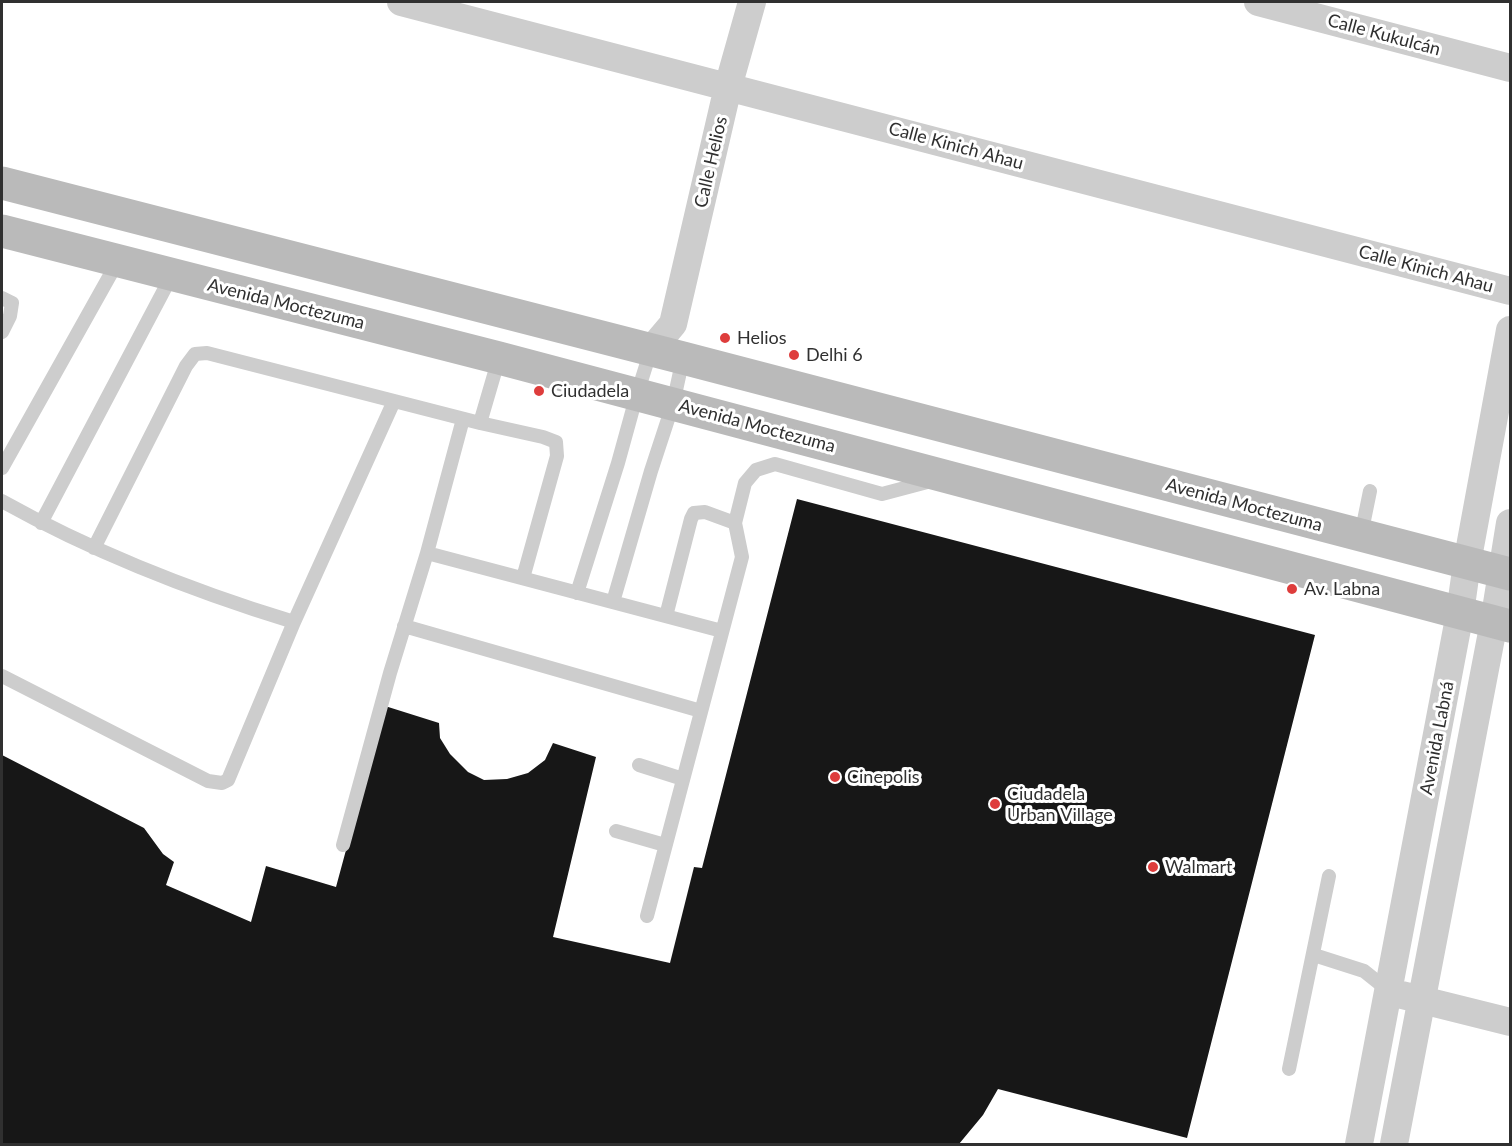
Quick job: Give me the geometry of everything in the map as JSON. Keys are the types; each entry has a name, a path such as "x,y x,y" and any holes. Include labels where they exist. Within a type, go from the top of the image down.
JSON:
{"street":[{"name":"Calle Kinich Ahau","path":"401,2 1510,291"},
{"name":"Calle Helios","path":"651,350 673,324 728,87 752,2"},
{"name":"Calle Kukulcán","path":"1258,2 1510,69"},
{"name":"Avenida Moctezuma","path":"2,183 1506,573"},
{"name":"Avenida Moctezuma","path":"2,231 637,394 1502,624"},
{"name":"Calle Helios","path":"673,324 683,358"},
{"name":"Avenida Labná","path":"1359,1144 1390,992 1510,330"},
{"name":"Avenida Labná","path":"1394,1144 1421,999 1502,624 1510,523"},
{"path":"1390,992 1510,1022"}],"lane":[{"path":"2,468 118,261"},
{"path":"41,523 172,275"},
{"path":"2,298 12,303 12,310 2,332"},
{"path":"577,593 651,350"},
{"path":"94,548 186,366 195,354 207,352 556,442 557,456 523,578"},
{"path":"480,423 499,358"},
{"path":"613,603 673,404 683,358"},
{"path":"2,676 198,776 215,783 228,780 294,622 394,400"},
{"path":"343,845 404,626 428,553 463,419"},
{"path":"647,916 742,557 735,524 745,483 756,470 775,464 882,494 949,476"},
{"path":"1361,535 1370,491"},
{"path":"2,501 41,523 170,581 294,622"},
{"path":"666,616 694,513 705,512 735,524"},
{"path":"428,553 722,631"},
{"path":"404,626 701,711"},
{"path":"639,765 683,779"},
{"path":"616,831 665,845"},
{"path":"1289,1069 1329,876"},
{"path":"1314,955 1364,971 1390,992"}],"building":[{"name":"Ciudadela Urban Village","path":"797,499 1315,635 1187,1138 998,1089 983,1115 959,1144 2,1144 2,755 144,828 163,854 174,862 166,885 251,922 266,866 336,887 385,706 439,723 440,738 450,754 468,772 484,780 507,779 528,773 545,760 553,743 596,757 553,937 670,963 694,867 702,868"}],"place":[{"name":"Helios","path":"725,338"},
{"name":"Delhi 6","path":"794,355"},
{"name":"Ciudadela","path":"539,391"},
{"name":"Av. Labna","path":"1292,589"},
{"name":"Cinepolis","path":"835,777"},
{"name":"Ciudadela Urban Village","path":"995,804"},
{"name":"Walmart","path":"1153,867"}]}
